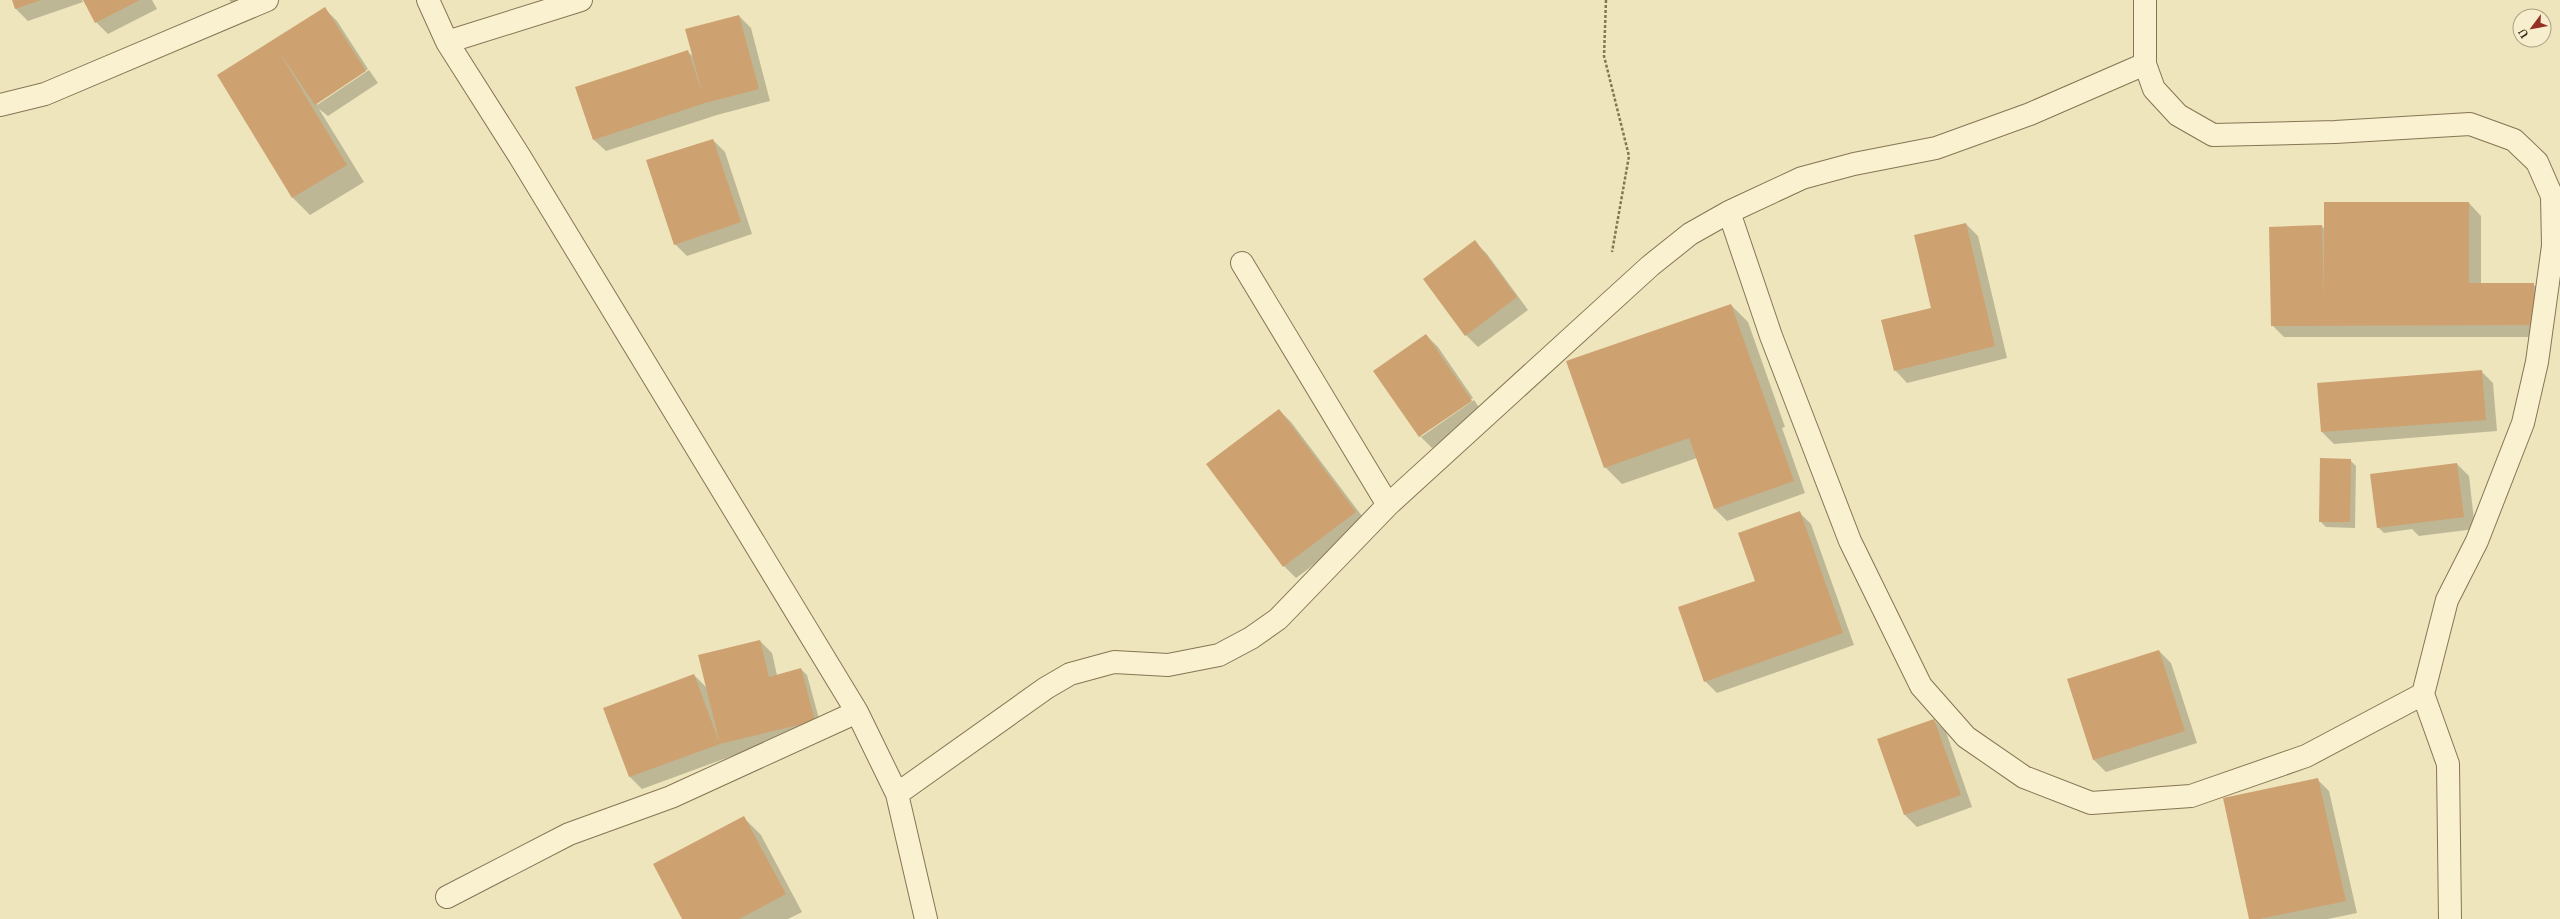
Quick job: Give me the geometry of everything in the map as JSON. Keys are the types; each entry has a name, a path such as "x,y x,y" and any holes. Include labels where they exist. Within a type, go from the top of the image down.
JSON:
{"street":[{"path":"0,105 45,94 266,0"},
{"path":"428,0 447,42 520,157 857,712 897,794 926,919"},
{"path":"447,42 581,0"},
{"path":"2145,0 2145,64 2154,89 2178,115 2213,135 2335,132 2470,124 2514,140 2537,162 2552,196 2553,246 2537,362 2524,423 2477,541 2447,600 2423,694 2448,764 2450,919"},
{"path":"897,794 1046,688 1070,674 1114,662 1168,665 1219,655 1251,638 1278,619 1388,505 1650,266 1690,234 1729,212 1802,178 1854,164 1936,148 2030,114 2145,64"},
{"path":"1729,212 1771,336 1850,542 1921,686 1966,737 2024,777 2091,802 2191,796 2306,756 2423,694"},
{"path":"1242,263 1388,505"},
{"path":"447,897 569,834 672,797 857,712"}],"path":[{"path":"1606,0 1604,56 1629,156 1611,258"}],"building":[{"path":"12,0 41,0 15,9"},
{"path":"83,0 140,0 95,23"},
{"path":"325,7 366,71 315,105 278,50 347,165 292,198 217,75"},
{"path":"739,15 759,89 705,103 593,140 575,87 688,50 703,95 685,29"},
{"path":"713,139 741,222 674,245 646,160"},
{"path":"2324,202 2469,202 2469,283 2534,283 2534,325 2271,326 2269,227 2322,225 2324,298"},
{"path":"1966,223 1995,346 1894,371 1881,320 1931,308 1914,235"},
{"path":"1475,240 1517,297 1465,336 1423,279"},
{"path":"1731,304 1794,481 1714,509 1689,438 1604,468 1566,361"},
{"path":"1426,334 1472,401 1419,437 1373,371"},
{"path":"2482,370 2486,420 2321,432 2317,383"},
{"path":"1279,409 1356,512 1283,567 1206,464"},
{"path":"2320,458 2351,459 2350,522 2319,522"},
{"path":"2457,463 2464,517 2377,528 2370,474"},
{"path":"1800,511 1843,633 1704,682 1678,607 1755,581 1738,533"},
{"path":"760,640 769,677 801,668 815,721 720,744 698,655"},
{"path":"2159,650 2185,731 2093,760 2067,679"},
{"path":"694,674 720,744 629,777 603,708"},
{"path":"1934,719 1961,795 1904,815 1877,739"},
{"path":"2318,778 2346,901 2259,919 2249,919 2223,798"},
{"path":"744,816 786,894 739,919 682,919 653,864"}]}
